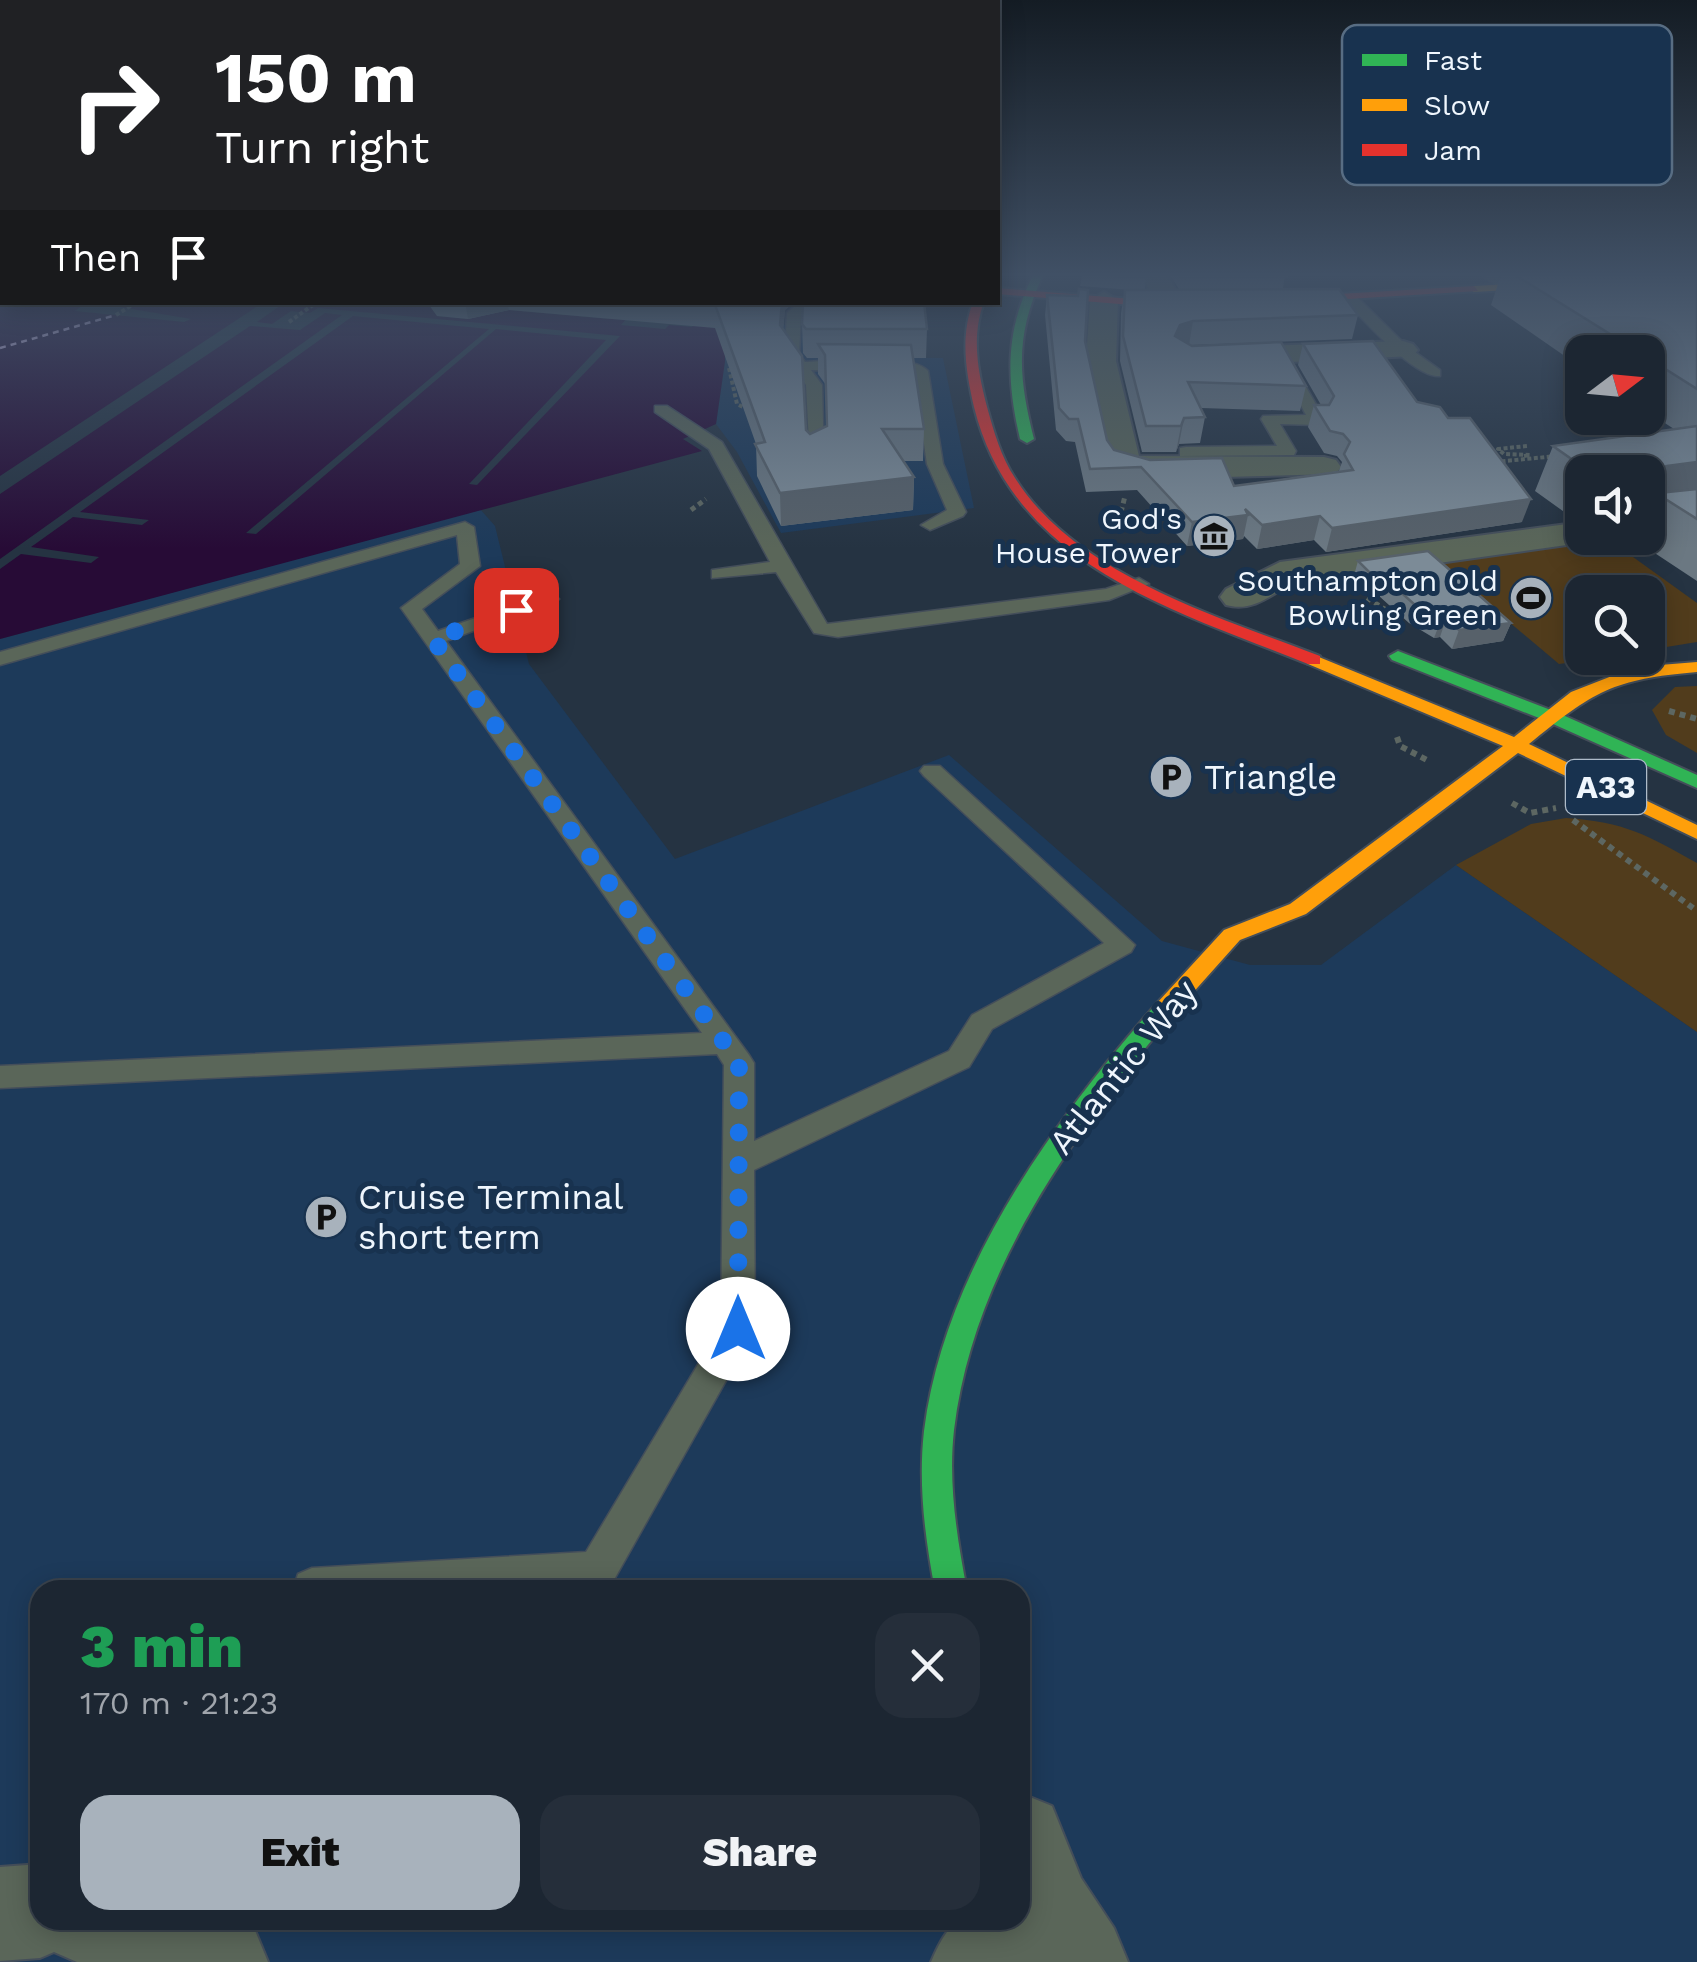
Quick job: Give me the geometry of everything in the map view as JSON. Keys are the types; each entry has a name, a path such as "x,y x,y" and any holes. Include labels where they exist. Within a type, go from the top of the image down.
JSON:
{"street":[{"name":"A33","path":"973,367 982,413 1008,478 1050,524 1139,584 1513,745 1648,806 1697,833"},
{"path":"1013,367 1026,437 1036,460"},
{"path":"1101,367 1122,458 1128,465 1146,469 1303,462"},
{"path":"1232,594 1280,574 1565,535"},
{"path":"1232,594 1278,611"},
{"name":"A33","path":"1371,646 1550,716 1697,782"},
{"name":"Atlantic Way","path":"948,1580 938,1528 942,1411 984,1279 1050,1157 1119,1060 1232,935 1298,909 1595,684 1640,668 1697,667"},
{"path":"0,1914 30,1912"},
{"path":"119,1930 220,1962"}],"lane":[{"path":"805,367 814,385 816,458"},
{"path":"908,367 924,374 935,464 958,512 930,525"},
{"path":"1287,367 1317,420 1270,420 1303,462"},
{"path":"1425,367 1434,373"},
{"path":"661,409 716,446 813,621 822,629 838,631 1108,594 1139,584"},
{"path":"1186,452 1303,462"},
{"path":"0,658 465,527 470,566 411,608 739,1063 738,1329 597,1571 446,1580"},
{"path":"719,574 782,566"},
{"path":"433,639 549,598"},
{"path":"738,1163 959,1059 982,1022 1122,945 932,771"},
{"path":"0,1077 721,1042"}],"path":[{"path":"730,368 737,404 743,407"},
{"path":"1510,462 1507,458 1530,455 1504,454 1498,449 1527,446"},
{"path":"1491,462 1565,455"},
{"path":"1532,459 1545,468"},
{"path":"1522,808 1530,814 1556,808 1697,911"}],"shaded area":[{"path":"0,367 724,367 716,424 683,439 702,451 0,639"},
{"path":"724,367 945,367 974,508 781,533 737,452 716,424"},
{"path":"480,509 495,526 529,664 675,859 949,755 1162,941 1250,965 1321,965 1456,865 1697,1032 1697,1962 0,1962 0,639"},
{"name":"Southampton Old Bowling Green","path":"1565,545 1565,555 1630,555 1658,575 1565,575 1565,663 1559,664 1440,564"},
{"name":"Southampton Old Bowling Green","path":"1665,580 1697,603 1697,642 1665,647"},
{"path":"1697,686 1697,753 1666,735 1652,710 1675,687"},
{"path":"1566,818 1635,832 1697,863 1697,1032 1456,865 1531,824"}],"pier":[{"path":"166,367 190,367 0,494 0,476"},
{"path":"270,367 283,367 80,512 149,520 142,525 73,517 31,547 99,557 91,563 21,554 0,569 0,559"},
{"path":"444,367 452,367 256,534 246,533"},
{"path":"581,367 591,367 477,485 469,484"}],"building":[{"path":"738,367 803,367 806,430 810,434 827,426 825,367 914,367 924,429 882,429 914,477 780,493 755,444 765,442"},
{"path":"1055,367 1091,367 1107,440 1114,450 1150,460 1222,458 1234,486 1353,470 1344,454 1350,442 1343,434 1330,431 1314,405 1329,405 1334,396 1316,367 1391,367 1417,402 1440,407 1448,418 1470,418 1531,499 1332,528 1320,516 1262,525 1245,509 1248,515 1192,522 1141,467 1090,469 1078,419 1069,419 1059,408"},
{"path":"1131,367 1295,367 1306,386 1188,382 1205,417 1184,418 1181,426 1146,426"},
{"path":"1665,367 1697,367 1697,389 1665,369"},
{"path":"1697,426 1697,462 1666,466 1667,492 1697,489 1697,519 1665,499 1665,455 1566,455 1553,446 1632,435 1665,435 1665,430"},
{"path":"1428,551 1511,623 1459,630 1446,619 1415,605 1385,578 1376,579 1358,561"}],"traffic: fast":[{"path":"1015,367 1027,439"},
{"path":"1398,656 1550,716 1697,782"},
{"path":"949,1580 938,1500 939,1430 957,1353 976,1298 1027,1194 1058,1145 1127,1052 1165,1009"}],"traffic: slow":[{"path":"1314,660 1554,761 1697,833"},
{"path":"1165,1009 1232,935 1298,909 1470,782 1577,696 1635,672 1697,667"}],"traffic: jam":[{"path":"973,367 985,422 1006,475 1039,517 1071,546 1150,592 1314,660"}],"place":[{"name":"God's House Tower","path":"1214,536"},
{"name":"Southampton Old Bowling Green","path":"1531,598"},
{"name":"Triangle","path":"1171,777"},
{"name":"Cruise Terminal short term","path":"326,1217"}],"route":[{"path":"516,610 433,639 739,1063 738,1329"}]}
